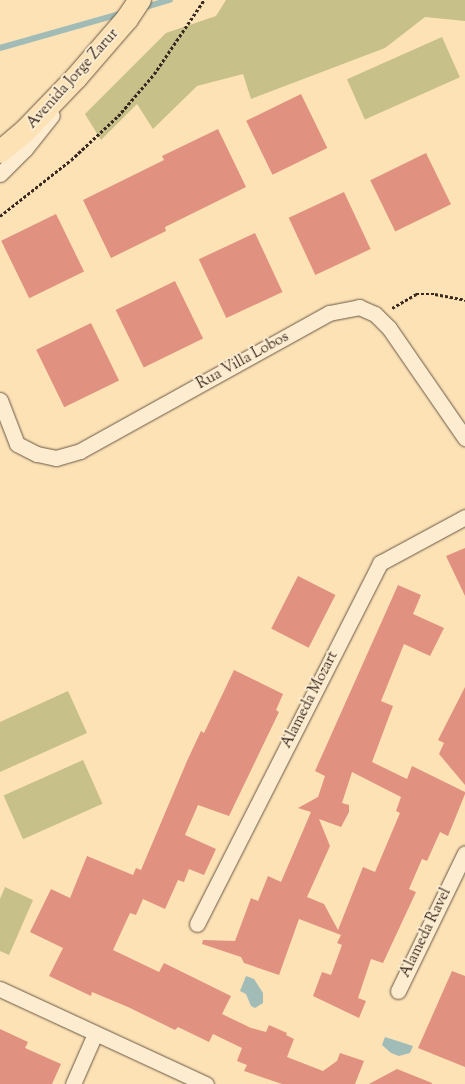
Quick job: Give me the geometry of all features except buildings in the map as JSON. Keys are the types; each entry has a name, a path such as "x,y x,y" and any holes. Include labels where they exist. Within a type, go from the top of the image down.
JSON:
{"main road":[{"name":"Avenida Jorge Zarur","path":"0,152 25,131 70,83 127,19 140,0"}],"street":[{"path":"0,174 39,132 56,109 70,83"},
{"name":"Rua Villa Lobos","path":"0,400 17,444 37,454 56,458 80,451 329,313 359,307 378,317 389,328 465,438"},
{"name":"Alameda Mozart","path":"197,924 380,563 465,517"},
{"name":"Alameda Ravel","path":"398,991 465,853"},
{"path":"0,990 206,1084"},
{"path":"73,1084 94,1034"}],"path":[{"path":"0,216 71,160 118,116 154,74 203,1"},
{"path":"378,317 416,294 435,294 465,300"}],"shaded area":[{"path":"226,0 465,0 465,21 425,17 385,48 251,99 243,74 197,86 153,129 137,104 101,140 85,114 166,33 216,16"},
{"path":"442,37 460,77 365,119 347,79"},
{"path":"68,691 87,733 0,772 0,722"},
{"path":"83,760 103,804 23,839 4,795"},
{"path":"5,887 33,900 9,955 0,951 0,899"}],"water":[{"path":"246,976 254,979 263,993 263,1003 255,1008 251,1006 246,994 240,991"},
{"path":"385,1037 413,1046 410,1053 399,1056 391,1053 382,1045"}],"waterway":[{"path":"143,8 170,0"},
{"path":"0,48 123,13"}]}
